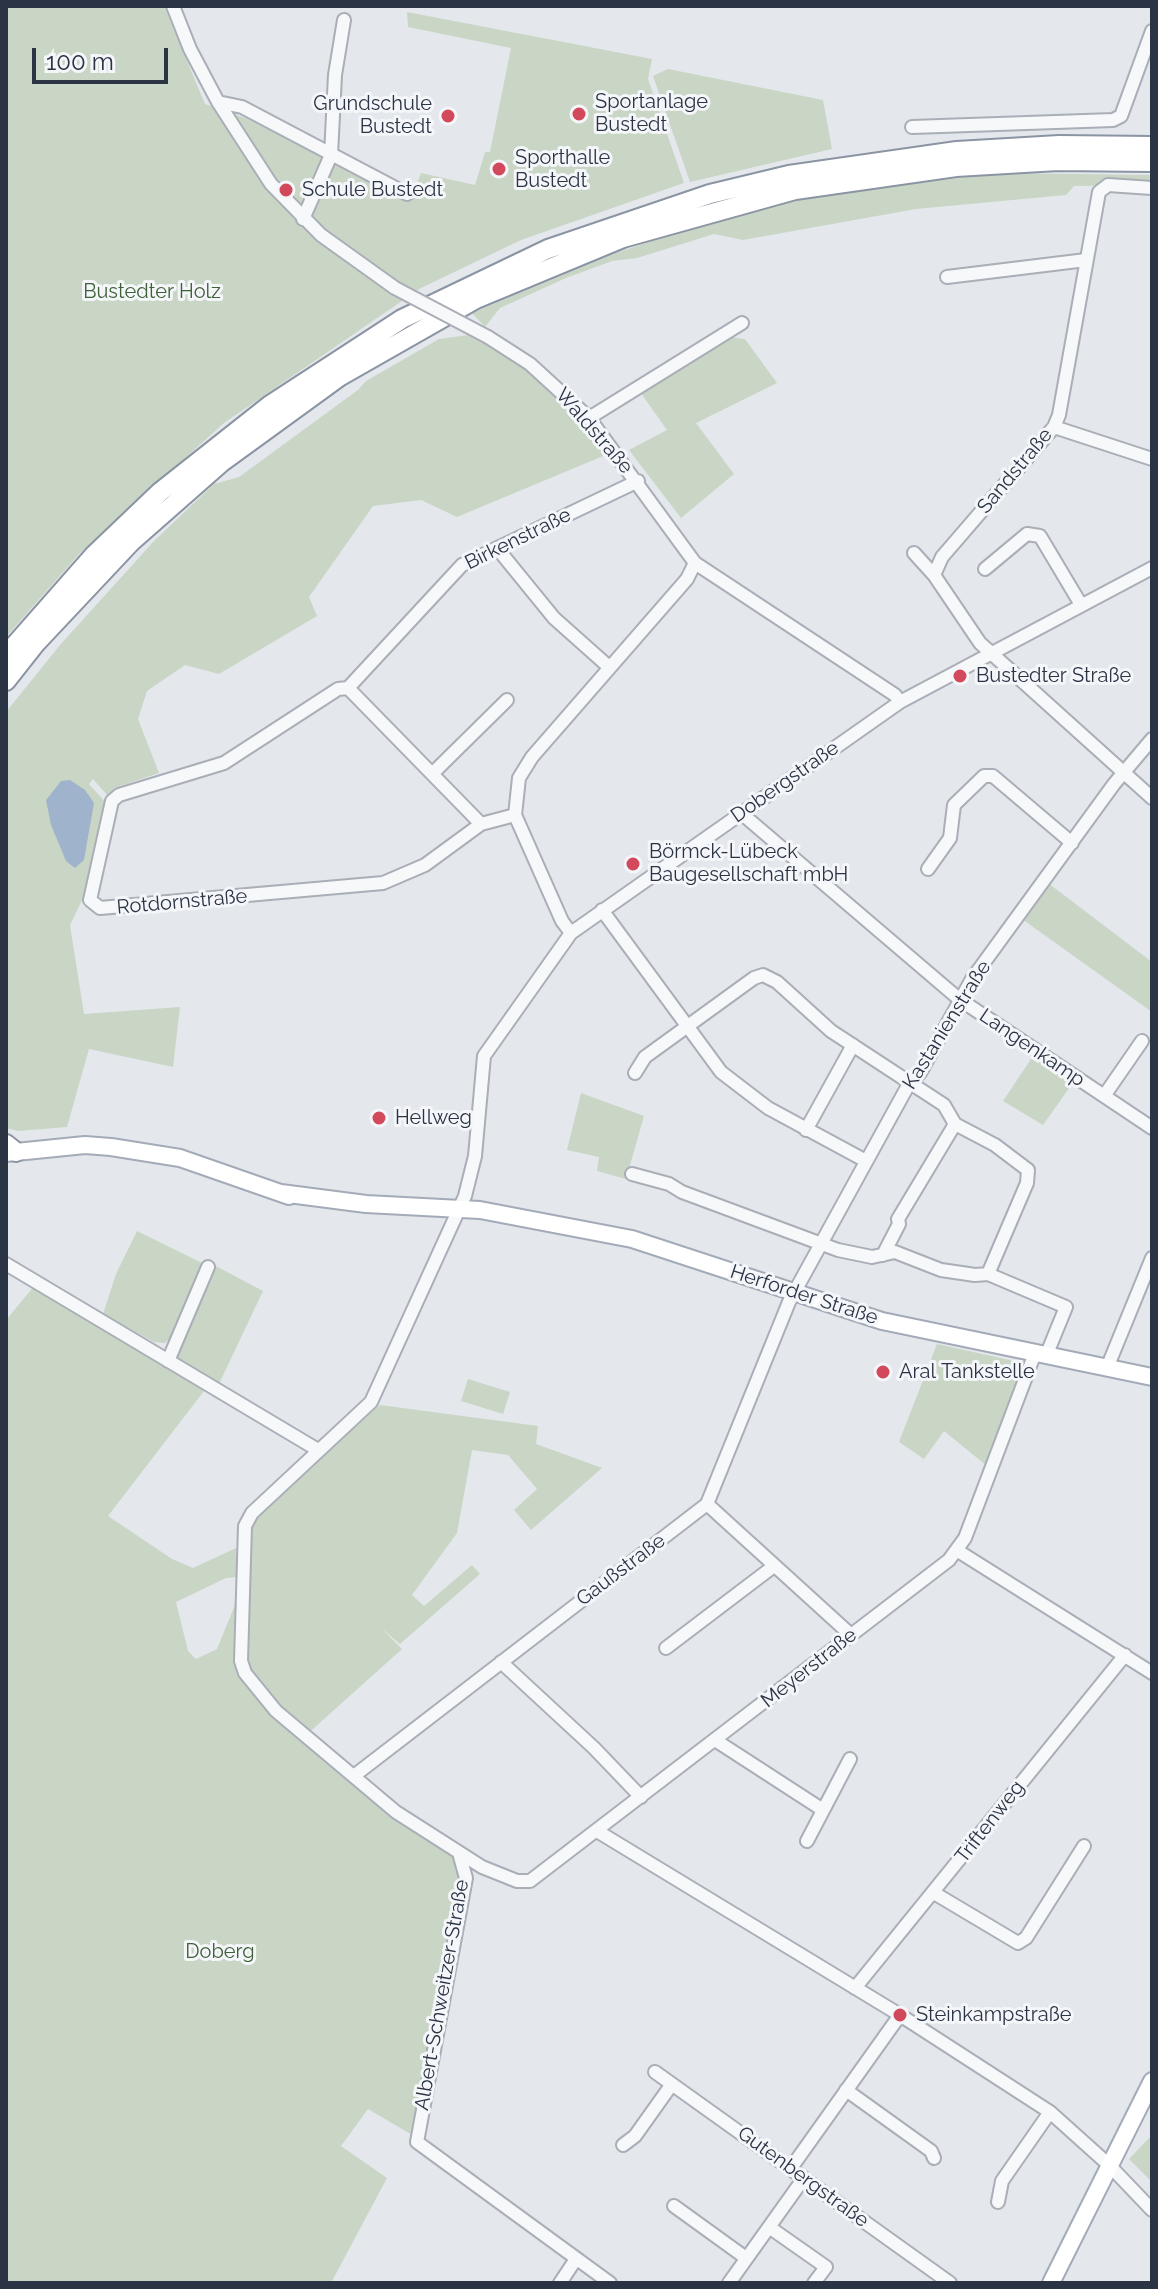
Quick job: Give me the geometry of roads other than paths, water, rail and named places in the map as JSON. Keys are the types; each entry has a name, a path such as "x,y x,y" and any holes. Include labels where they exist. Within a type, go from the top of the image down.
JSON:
{"highway":[{"path":"6,655 94,555 160,492 270,405 402,319 548,249 710,194 859,163 1006,147 1152,146"},
{"path":"6,681 46,631 131,542 222,462 339,377 476,299 623,238 795,190 956,167 1058,161 1152,162"}],"main road":[{"name":"Herforder Straße","path":"9,1150 85,1145 111,1147 180,1158 281,1193 366,1204 480,1210 632,1239 882,1321 1152,1377"},
{"path":"1051,2283 1152,2081"}],"street":[{"name":"Waldstraße","path":"173,6 190,49 252,158 303,219 347,257 395,288 488,337 530,364 589,418 695,563"},
{"path":"303,219 331,155 335,75 344,20"},
{"path":"912,127 1113,120 1121,116 1152,31"},
{"path":"218,102 242,107 407,194"},
{"name":"Sandstraße","path":"934,575 942,557 1054,427 1059,415 1099,192 1108,185 1152,188"},
{"path":"947,277 1086,260"},
{"path":"589,418 742,323"},
{"path":"1054,427 1152,459"},
{"name":"Birkenstraße","path":"348,688 462,565 638,481"},
{"path":"985,569 1027,534 1040,536 1080,603"},
{"path":"497,548 554,618 609,667"},
{"path":"914,553 934,575 989,652 1152,798"},
{"path":"571,933 562,921 515,815 515,789 523,768 687,579 695,563 882,686 900,702"},
{"name":"Dobergstraße","path":"458,1209 465,1196 475,1156 484,1056 571,933 900,702 1080,603 1152,568"},
{"path":"348,688 434,772 481,824"},
{"name":"Rotdornstraße","path":"348,688 338,689 224,763 119,795 112,801 89,893 94,905 100,908 383,883 425,865 481,824 515,815"},
{"path":"434,772 507,700"},
{"name":"Kastanienstraße","path":"794,1293 959,999 1123,772 1152,739"},
{"path":"928,869 950,838 954,805 984,776 993,776 1072,843"},
{"name":"Langenkamp","path":"741,813 959,999 1152,1128"},
{"path":"602,910 721,1072 740,1088 806,1130 866,1161"},
{"path":"635,1073 645,1057 754,978 763,975 777,982 808,1012 944,1105 955,1124 995,1145 1028,1170 1027,1183 988,1274"},
{"name":"Langenkamp","path":"1104,1096 1142,1041"},
{"path":"806,1130 853,1045"},
{"path":"883,1255 899,1224 898,1219 955,1124"},
{"path":"632,1174 849,1253 872,1257 895,1252 941,1270 988,1274 1066,1307 1041,1354 958,1551 1152,1673"},
{"name":"Albert-Schweitzer-Straße","path":"458,1209 371,1402 252,1513 245,1526 241,1661 250,1681 276,1711 396,1812 459,1853 466,1878 417,2142 610,2283"},
{"path":"1107,1368 1152,1258"},
{"path":"6,1264 318,1450"},
{"path":"168,1361 208,1267"},
{"path":"794,1293 707,1504 851,1635"},
{"name":"Gaußstraße","path":"355,1775 707,1504"},
{"name":"Meyerstraße","path":"459,1853 482,1867 517,1881 530,1881 958,1551"},
{"path":"666,1648 774,1566"},
{"name":"Triftenweg","path":"855,1988 1125,1655"},
{"path":"501,1662 594,1748 641,1797"},
{"path":"715,1740 823,1810"},
{"path":"807,1841 850,1759"},
{"path":"597,1831 900,2015 1050,2112 1109,2165 1152,2210"},
{"path":"934,1893 1018,1943 1026,1938 1084,1846"},
{"path":"466,1878 482,1867"},
{"path":"791,2168 900,2015"},
{"name":"Gutenbergstraße","path":"655,2072 791,2168 935,2279 950,2283"},
{"path":"623,2145 635,2136 672,2084"},
{"path":"846,2090 931,2151 934,2158"},
{"path":"998,2202 1002,2181 1050,2112"},
{"path":"729,2283 804,2178"},
{"path":"674,2206 746,2258"},
{"path":"769,2227 826,2267 814,2283"},
{"path":"560,2283 576,2259"}],"water":[{"path":"70,780 85,790 94,803 84,860 75,868 66,861 51,825 46,800 61,781"}],"place":[{"name":"Sportanlage Bustedt","path":"579,114"},
{"name":"Grundschule Bustedt","path":"448,116"},
{"name":"Sporthalle Bustedt","path":"499,169"},
{"name":"Schule Bustedt","path":"286,190"},
{"name":"Bustedter Straße","path":"960,676"},
{"name":"Börmck-Lübeck Baugesellschaft mbH","path":"633,864"},
{"name":"Hellweg","path":"379,1118"},
{"name":"Aral Tankstelle","path":"883,1372"},
{"name":"Steinkampstraße","path":"900,2015"}],"park label":[{"name":"Bustedter Holz","path":"152,292"},
{"name":"Doberg","path":"220,1952"}]}
